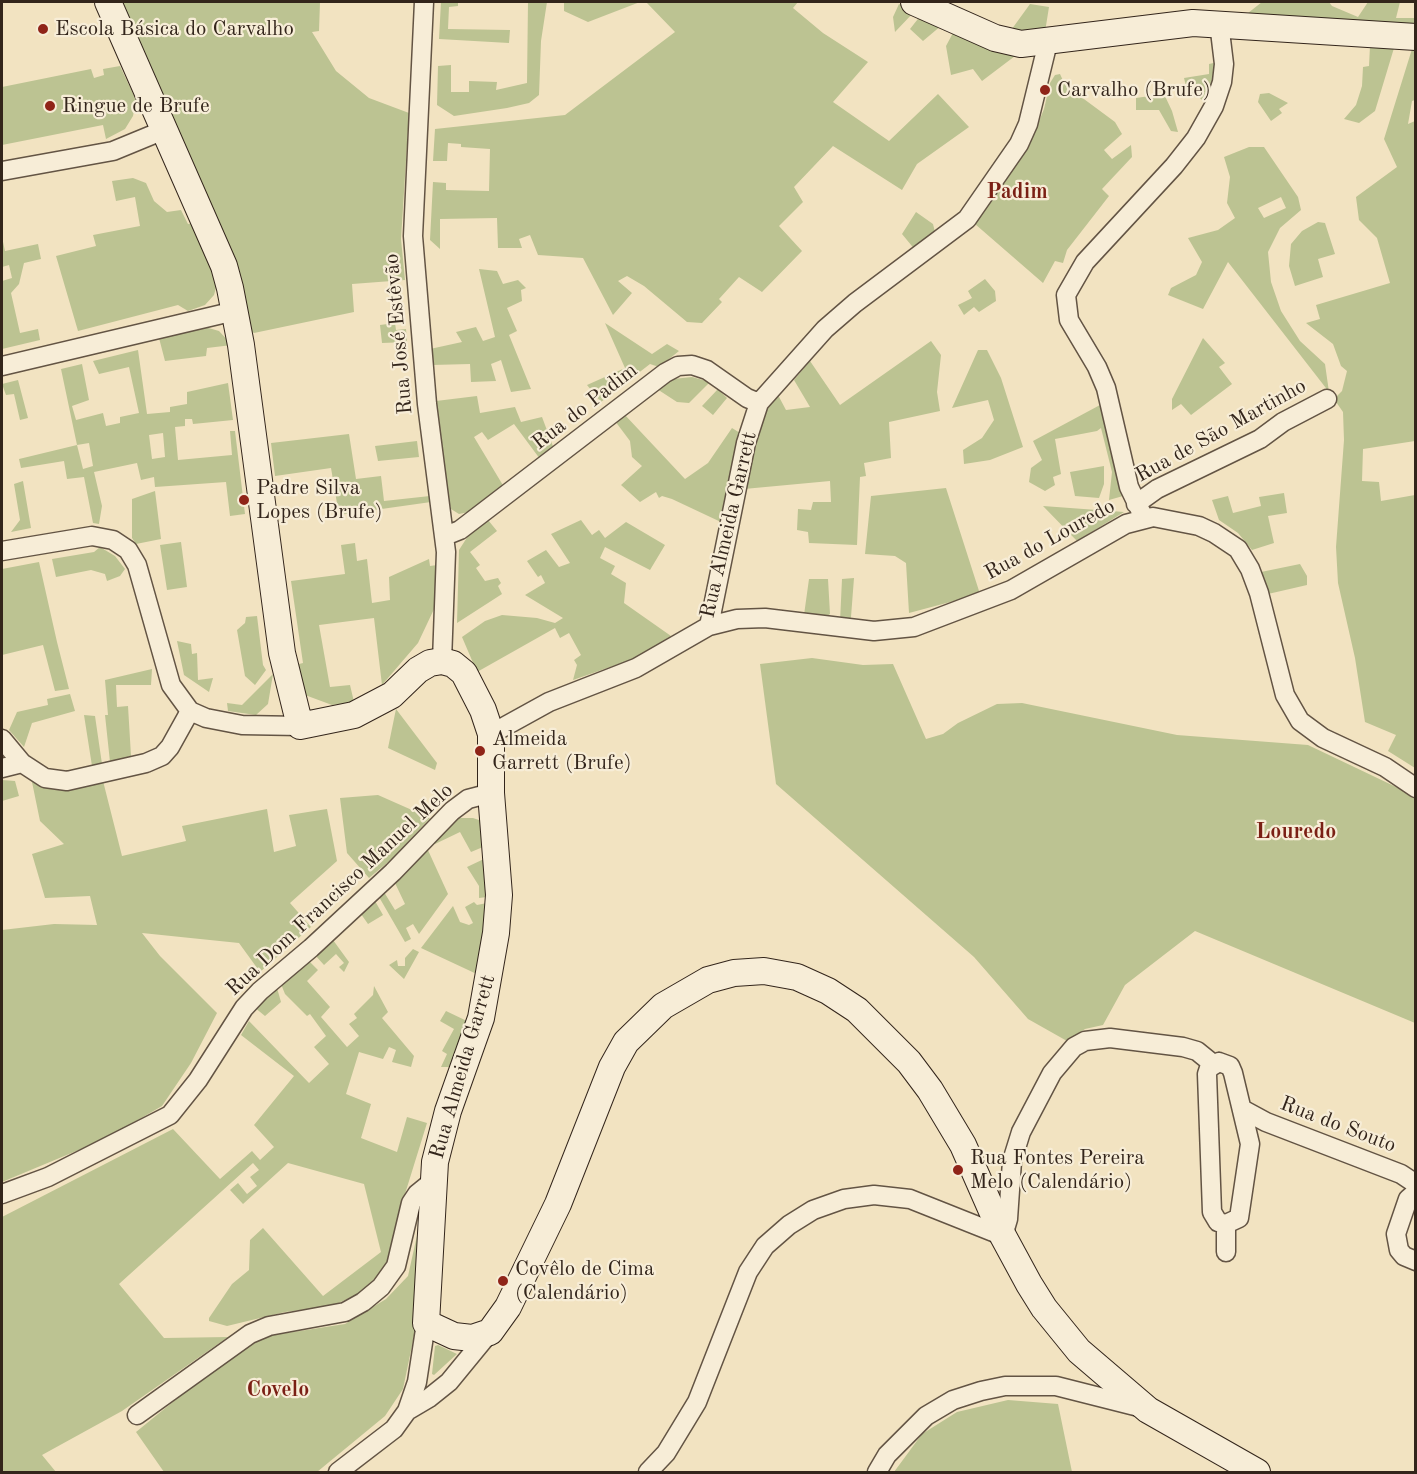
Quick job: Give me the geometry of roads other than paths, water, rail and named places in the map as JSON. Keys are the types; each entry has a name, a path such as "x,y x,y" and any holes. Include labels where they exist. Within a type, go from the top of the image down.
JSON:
{"street":[{"path":"108,2 224,266 235,311 282,653 300,726"},
{"name":"Rua José Estêvão","path":"424,2 413,236 427,404 445,536 447,576 442,661"},
{"path":"914,2 995,38 1021,44 1137,29 1219,23 1416,37"},
{"path":"1140,511 1129,487 1106,388 1097,367 1069,320 1066,295 1085,262 1174,166 1196,138 1222,82 1224,64 1219,23"},
{"name":"Rua Almeida Garrett","path":"407,1411 417,1382 426,1323 432,1181 439,1142 479,1024 490,981 499,895 491,793 491,734 549,702 636,668 709,626 746,443 759,403 825,329 855,303 967,219 1019,144 1028,124 1048,42"},
{"path":"2,171 113,151 164,130"},
{"path":"2,366 235,311"},
{"name":"Rua do Padim","path":"445,536 460,530 500,501 665,373 678,366 692,365 707,370 747,398 759,403"},
{"name":"Rua de São Martinho","path":"1140,511 1156,489 1260,439 1283,422 1327,399"},
{"name":"Rua do Louredo","path":"709,626 737,619 765,618 874,631 914,627 1011,590 1140,511 1199,526 1238,549 1250,569 1258,593 1281,685 1300,721 1323,738 1361,754 1416,788"},
{"path":"2,551 92,536 113,540 128,550 137,565 171,685 190,711 206,718 242,725 300,726 354,716 392,695 418,670 430,663 442,661 453,664 464,673 483,710 491,734"},
{"path":"2,739 22,763 45,778 56,781 146,763 162,756 170,747 190,711"},
{"path":"2,768 22,763"},
{"name":"Rua Dom Francisco Manuel Melo","path":"2,1194 48,1177 170,1115 198,1080 239,1016 260,991 311,948 393,872 452,811 468,799 491,793"},
{"path":"338,1473 394,1429 407,1411 449,1382 508,1307 554,1213 612,1067 626,1042 663,1006 708,980 734,973 764,971 797,977 837,997 884,1034 916,1071 950,1120 1003,1236 1039,1300 1062,1332 1097,1369 1148,1410 1257,1473"},
{"path":"1003,1236 1008,1219 1012,1161 1021,1132 1052,1073 1074,1047 1085,1041 1104,1038 1151,1043 1190,1049 1206,1057 1213,1064"},
{"path":"1219,1062 1230,1066 1250,1144 1239,1218 1226,1224 1218,1222 1212,1212 1210,1107 1207,1074 1213,1064 1219,1062"},
{"name":"Rua do Souto","path":"1210,1107 1242,1108 1266,1122 1401,1174 1416,1184"},
{"path":"137,1415 250,1334 269,1326 345,1312 363,1302 381,1287 396,1266 411,1203 417,1194 432,1181"},
{"path":"1416,1192 1408,1199 1396,1234 1399,1250 1404,1256 1416,1261"},
{"path":"648,1473 666,1453 697,1402 748,1272 765,1246 789,1225 813,1210 844,1199 874,1195 910,1199 1003,1236"},
{"path":"1226,1224 1226,1252"},
{"path":"426,1323 454,1336 472,1338 490,1332"},
{"path":"877,1473 887,1455 926,1416 952,1400 981,1390 1014,1386 1056,1386 1148,1410"}],"place":[{"name":"Escola Básica do Carvalho","path":"43,29"},
{"name":"Carvalho (Brufe)","path":"1045,90"},
{"name":"Ringue de Brufe","path":"50,106"},
{"name":"Padre Silva Lopes (Brufe)","path":"244,500"},
{"name":"Almeida Garrett (Brufe)","path":"480,751"},
{"name":"Rua Fontes Pereira Melo (Calendário)","path":"958,1170"},
{"name":"Covêlo de Cima (Calendário)","path":"503,1281"}],"district":[{"name":"Padim","path":"1017,192"},
{"name":"Louredo","path":"1296,832"},
{"name":"Covelo","path":"278,1390"}]}
